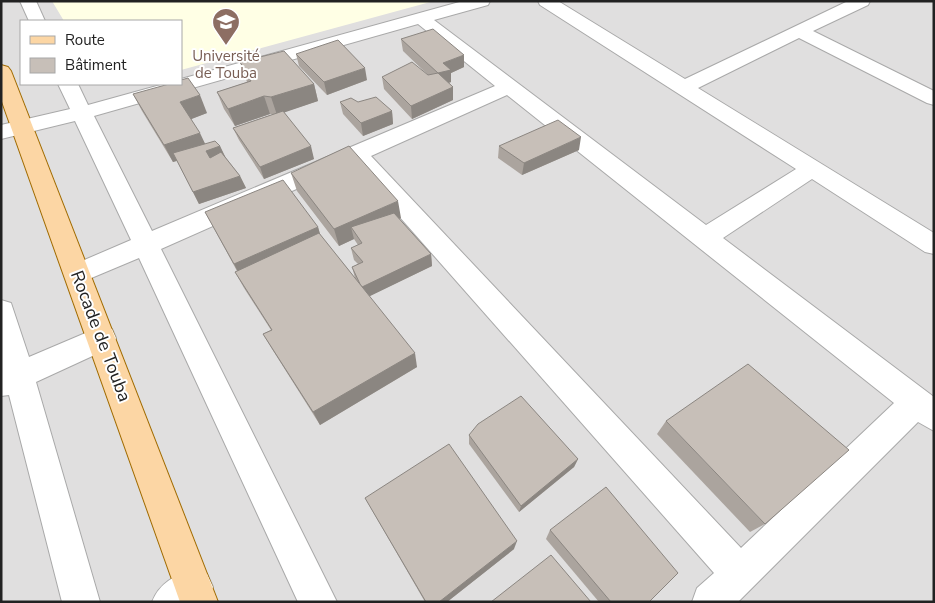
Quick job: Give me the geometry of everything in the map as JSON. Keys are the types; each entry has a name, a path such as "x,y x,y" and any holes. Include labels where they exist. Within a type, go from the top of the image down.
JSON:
{"main road":[{"name":"Rocade de Touba","path":"1,71 12,129 77,274 102,338 188,597"}],"street":[{"path":"28,1 38,20"},
{"path":"182,85 482,1"},
{"path":"546,1 934,245"},
{"path":"684,87 862,1"},
{"path":"422,19 925,409 711,602"},
{"path":"800,32 934,99"},
{"path":"68,85 318,602"},
{"path":"12,129 181,85"},
{"path":"77,274 510,86"},
{"path":"356,153 740,574"},
{"path":"704,238 812,169"},
{"path":"1,311 10,380 81,602"},
{"path":"10,380 102,338"}],"shaded area":[{"path":"1,1 934,1 934,602 1,602"},
{"name":"Université de Touba","path":"52,1 434,1 182,70 182,20 63,20"}],"building":[{"path":"433,29 464,55 443,63 451,70 438,73 401,39"},
{"path":"338,40 365,68 324,82 296,54"},
{"path":"284,51 314,84 271,97 264,96 228,109 217,92 251,81 240,62"},
{"path":"412,62 428,75 438,73 453,87 411,106 382,77"},
{"path":"188,78 200,95 180,102 200,133 164,145 133,94 165,85 182,85 182,80"},
{"path":"376,97 392,111 361,123 340,102 351,98 358,102"},
{"path":"283,111 311,146 260,167 233,128"},
{"path":"558,120 581,137 524,163 499,146"},
{"path":"215,141 220,146 206,151 210,158 221,152 240,176 193,192 173,153"},
{"path":"349,146 398,201 334,229 291,173"},
{"path":"283,180 318,227 234,264 205,212"},
{"path":"394,213 431,254 362,287 352,267 363,262 351,248 362,243 351,227"},
{"path":"319,233 415,353 313,412 263,334 272,330 235,272"},
{"path":"748,364 849,450 765,524 666,421"},
{"path":"521,396 578,459 521,506 469,435 478,424"},
{"path":"449,444 517,541 439,602 426,602 365,498"},
{"path":"606,487 678,573 649,602 611,602 550,530"},
{"path":"551,555 591,602 491,602"}],"place":[{"name":"Université de Touba","path":"226,46"}]}
